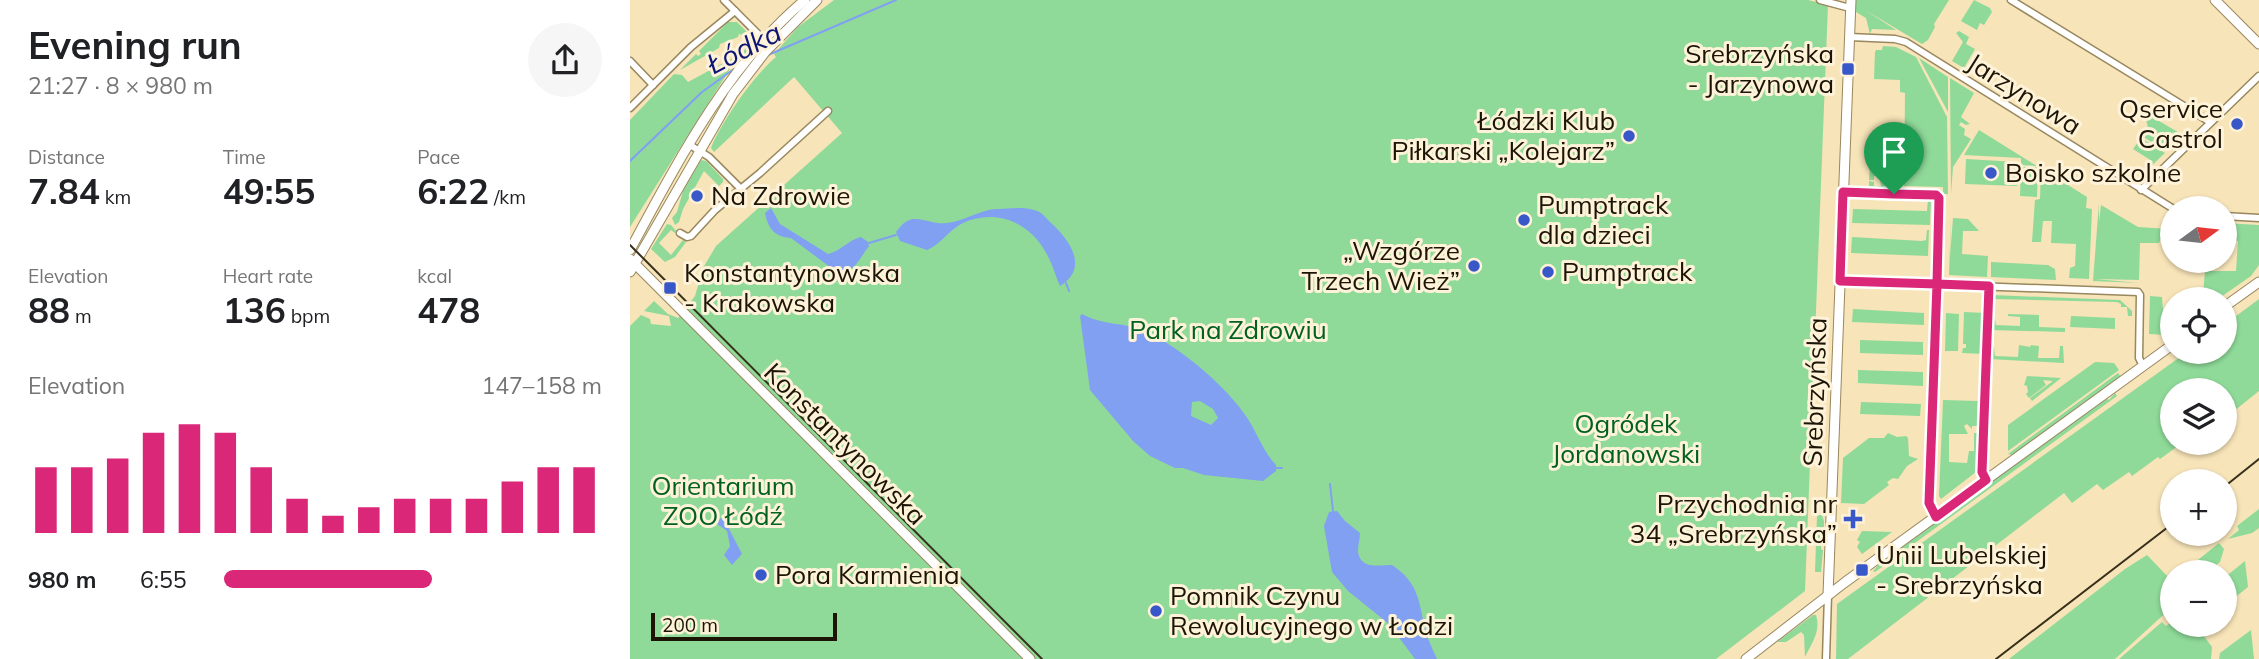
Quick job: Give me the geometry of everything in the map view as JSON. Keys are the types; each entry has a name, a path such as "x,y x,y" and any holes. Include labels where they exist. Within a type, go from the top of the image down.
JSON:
{"main road":[{"path":"767,46 805,0"},
{"path":"630,250 690,145 735,75 817,0"},
{"path":"2215,0 2259,44"},
{"name":"Srebrzyńska","path":"1828,595 1851,4"},
{"path":"632,265 751,62"},
{"name":"Konstantynowska","path":"632,265 1030,659"},
{"path":"2237,298 2259,282"},
{"path":"1746,659 1828,595 2160,354"}],"street":[{"path":"724,0 767,46"},
{"path":"1820,0 1851,4"},
{"path":"2011,0 2210,122"},
{"path":"630,108 691,47 735,11"},
{"name":"Jarzynowa","path":"1849,37 1895,38 1906,42 2160,201"},
{"path":"630,61 653,85"},
{"path":"2141,190 2259,76"},
{"path":"680,233 691,236 706,219 828,111"},
{"path":"690,145 741,189"},
{"path":"1843,192 1936,195 1939,198 1929,503 1936,517"},
{"path":"2237,217 2259,218"},
{"path":"1840,281 2138,292 2139,358 2143,366"},
{"path":"1986,480 1982,472 1989,286"},
{"name":"Srebrzyńska","path":"1826,659 1828,595"}],"green space":[{"name":"Park na Zdrowiu","path":"834,0 1808,0 1828,5 1805,591 1716,659 630,659 630,326 641,315 650,319 651,324 671,326 669,316 644,311 654,301 668,314 678,318 695,296 703,268 716,246 842,133 794,77 714,152 711,148 730,112 758,75 776,57 774,54 798,27"},
{"path":"1856,0 1949,0 1934,24 1928,40 1922,44 1865,10 1896,30 1872,29 1870,34 1866,18 1856,12"},
{"path":"1974,0 1990,8 1992,12 1984,25 1980,23 1977,30 1961,21"},
{"path":"728,22 737,22 747,32 746,36 739,34 680,70 696,54 701,54 699,51"},
{"path":"1959,31 1969,37 1966,44 1975,49 1964,68 1952,61 1963,42 1956,33"},
{"path":"749,33 753,38 752,42 748,51 730,69 630,227 630,120 674,74 682,75 688,82 742,53 752,41"},
{"path":"1883,46 1896,47 1916,57 1947,117 1948,194 1943,194 1943,187 1904,186 1905,93 1900,92 1900,80 1874,79 1875,52 1882,50"},
{"path":"1919,58 1948,77 1948,112"},
{"path":"1950,78 1974,93 1961,117 1970,124 1961,122 1959,125 1965,129 1964,135 1971,139 1953,167 1951,194"},
{"path":"2147,114 2183,135 2166,151 2142,136 2148,128"},
{"path":"1979,130 2037,166 2021,165 2021,158 1964,155"},
{"path":"1871,134 1896,135 1895,151 1892,151 1894,138 1887,137 1885,143 1883,183 1885,188 1892,188 1891,175 1895,175 1894,190 1869,189 1869,181 1874,182 1874,186 1881,186 1879,175 1874,176 1874,180 1869,180 1870,162 1882,162 1882,149 1871,148"},
{"path":"2141,138 2165,153 2147,170 2152,161 2133,149"},
{"name":"Boisko szkolne","path":"1966,159 2017,162 2017,186 1965,184"},
{"path":"701,160 706,161 723,182 719,186 704,171 683,209 679,222 675,225 672,218 677,212 683,191"},
{"name":"Boisko szkolne","path":"2021,167 2038,167 2037,197 2020,196"},
{"path":"2041,168 2087,197 2086,208 2092,209 2089,279 2069,278 2070,268 2075,266 2076,244 2051,243 2052,221 2043,221 2041,242 2032,242 2035,200 2040,199"},
{"path":"1928,199 1931,199 1930,225 1852,223 1853,209 1927,211"},
{"path":"2099,203 2099,222 2101,205 2138,227 2160,228 2159,243 2140,243 2139,280 2095,279 2139,283 2093,281"},
{"path":"1951,216 1950,257 1953,218 1968,219 1979,231 1963,231 1962,254 1988,256 1987,277 1949,275"},
{"path":"667,224 676,231 675,233 671,230 659,243 671,255 683,240 686,242 675,257 665,262 651,249"},
{"path":"2237,224 2259,225 2259,265 2251,276 2235,287 2204,287 2205,273 2237,273"},
{"path":"1927,230 1928,256 1851,253 1852,237 1922,241 1926,240"},
{"path":"1991,262 2048,265 2055,269 2056,280 1991,277"},
{"path":"1992,295 2120,300 2132,311 2132,316 2128,316 2127,307 2121,307 2117,302 1992,299"},
{"path":"2150,296 2160,297 2160,335 2149,334"},
{"path":"2259,299 2259,391 2237,409 2237,378 2160,378 2160,455 2166,455 2160,459 2158,457 2132,476 2129,472 2103,490 2097,484 2072,503 2064,493 1848,659 1836,659 1837,604 2170,364 2237,364 2237,315"},
{"path":"1853,309 1924,313 1924,325 1852,322"},
{"path":"1964,312 1985,313 1984,354 1962,353 1963,348 1966,348 1966,344 1963,344"},
{"path":"1946,313 1959,314 1958,351 1945,351"},
{"path":"2008,314 2039,315 2039,327 2065,328 2065,332 1990,330 1993,318 1996,325 2020,326 2020,317"},
{"path":"2071,316 2115,318 2115,329 2070,327"},
{"path":"1860,340 1923,342 1923,355 1860,353"},
{"path":"2019,345 2039,346 2038,358 2059,358 2060,346 2063,346 2064,363 1989,359 1990,347 1994,347 1995,356 2018,357"},
{"path":"2095,362 2114,363 2119,370 2008,451 2008,425"},
{"path":"1858,370 1923,372 1923,386 1858,383"},
{"path":"2118,373 2121,377 2013,455 2008,454"},
{"path":"2027,376 2061,378 2032,401 2030,398 2053,381 2043,380 2046,385 2029,398 2026,394 2027,386 2024,385"},
{"path":"2115,393 2117,396 1873,571 1881,562 2098,403 2109,400"},
{"path":"1943,400 1978,401 1977,426 1972,426 1972,429 1967,424 1964,426 1968,434 1949,434 1949,462 1967,463 1969,451 1974,451 1974,433 1977,433 1976,472 1941,499 1939,496"},
{"path":"1861,402 1921,404 1920,416 1860,414"},
{"path":"1888,433 1897,437 1906,436 1909,456 1918,459 1907,466 1898,479 1893,478 1887,482 1889,485 1864,504 1841,503 1843,458 1869,438 1884,438"},
{"path":"2259,509 2259,528 2237,537 2237,526"},
{"path":"1817,515 1822,515 1824,521 1821,572 1815,572"},
{"path":"1862,531 1892,532 1862,554 1857,547 1860,542 1857,540"},
{"path":"2215,546 2224,549 2221,560 2198,560"},
{"path":"2147,555 2160,569 2160,618 2115,659 2009,659"},
{"path":"2245,561 2248,587 2237,596 2237,567"},
{"path":"1816,615 1817,632 1805,657 1804,635 1801,632 1786,642 1777,642"},
{"path":"2160,624 2160,637 2205,637 2212,647 2211,659 2119,659"},
{"path":"2251,630 2254,659 2219,659 2220,653"}],"water":[{"path":"771,208 780,224 828,254 861,237 869,246 853,267 838,273 791,238 780,236 773,231 765,213"},
{"path":"1025,208 1043,215 1064,237 1074,254 1074,271 1069,279 1060,286 1050,260 1038,241 1009,220 985,217 973,219 956,227 927,250 900,241 896,232 910,220 947,223 995,209"},
{"path":"1082,314 1150,333 1190,360 1217,382 1239,407 1276,465 1276,471 1263,481 1204,475 1175,468 1150,456 1133,441 1090,390 1080,316","holes":["1200,401 1213,409 1218,418 1211,425 1191,416 1192,402"]},
{"path":"1337,511 1360,533 1358,551 1362,561 1371,565 1392,565 1408,579 1420,603 1426,633 1437,659 1415,659 1389,624 1348,591 1332,572 1324,526 1329,512"},
{"path":"723,515 728,519 726,523 742,554 732,565 724,555 730,546 727,531 713,521"}],"waterway":[{"name":"Łódka","path":"768,55 896,0"},
{"name":"Łódka","path":"630,161 702,92 734,69"},
{"path":"869,243 896,235"},
{"path":"1066,283 1069,291"},
{"path":"1276,468 1282,468"},
{"path":"1330,484 1333,511"}],"tram line":[{"path":"630,245 1042,659"}],"railway":[{"path":"2237,477 2259,459"},
{"path":"1996,659 2160,533"}],"place":[{"name":"Srebrzyńska - Jarzynowa","path":"1848,69"},
{"name":"Qservice Castrol","path":"2237,124"},
{"name":"Łódzki Klub Piłkarski „Kolejarz”","path":"1629,136"},
{"name":"Boisko szkolne","path":"1991,173"},
{"name":"Na Zdrowie","path":"697,196"},
{"name":"Pumptrack dla dzieci","path":"1524,220"},
{"name":"„Wzgórze Trzech Wież”","path":"1474,266"},
{"name":"Pumptrack","path":"1548,272"},
{"name":"Konstantynowska - Krakowska","path":"670,288"},
{"name":"Przychodnia nr 34 „Srebrzyńska”","path":"1853,519"},
{"name":"Unii Lubelskiej - Srebrzyńska","path":"1862,570"},
{"name":"Pora Karmienia","path":"761,575"},
{"name":"Pomnik Czynu Rewolucyjnego w Łodzi","path":"1156,611"}],"route":[{"path":"1894,194 1843,192 1840,281 1937,284 1929,503 1936,517 1986,480 1982,472 1989,286 1937,284 1941,200 1936,195 1894,194"}],"park label":[{"name":"Ogródek Jordanowski","path":"1626,439"},
{"name":"Orientarium ZOO Łódź","path":"723,501"}]}
